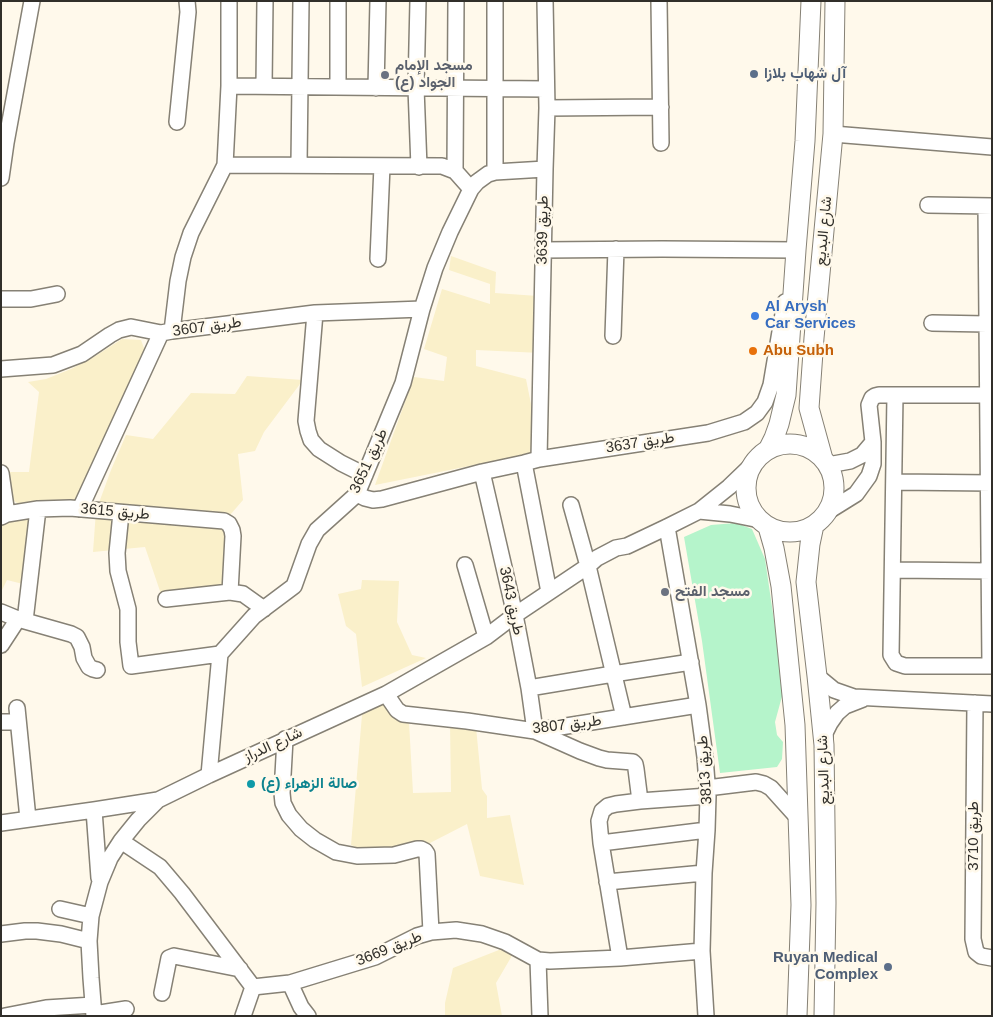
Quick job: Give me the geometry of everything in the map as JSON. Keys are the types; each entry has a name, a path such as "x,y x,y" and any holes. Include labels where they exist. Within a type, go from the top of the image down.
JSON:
{"main road":[{"name":"شارع البديع","path":"761,456 774,438 780,424 786,395 805,141 811,1"},
{"name":"شارع البديع","path":"825,462 809,408 833,134 835,1"},
{"path":"793,444 809,448 825,462 831,472 834,488 831,504 821,518 799,531 784,532 764,523 754,513 749,505 747,496 747,478 750,470 761,456 776,446 793,444"},
{"name":"شارع البديع","path":"821,518 810,544 806,582 824,745 826,903 824,1016"},
{"name":"شارع البديع","path":"764,523 774,548 781,586 795,725 801,905 797,1016"}],"street":[{"path":"1,178 32,1"},
{"path":"177,122 188,12 187,1"},
{"path":"80,509 166,332 182,257 191,233 225,165 229,1"},
{"path":"264,86 265,1"},
{"path":"299,164 301,1"},
{"path":"338,1 338,87"},
{"path":"376,88 378,1"},
{"path":"418,1 416,88 418,166"},
{"path":"455,171 456,1"},
{"path":"495,1 495,172"},
{"name":"طريق 3639","path":"545,1 547,108 543,250 531,461 549,592"},
{"path":"659,1 661,143"},
{"path":"228,86 546,90"},
{"path":"547,108 661,107"},
{"path":"833,134 992,147"},
{"path":"225,165 442,166 455,171 471,189"},
{"path":"378,259 382,166"},
{"name":"طريق 3651","path":"220,654 254,616 294,586 309,544 317,530 357,494 403,382 435,268 471,189 476,182 495,172 545,169"},
{"path":"895,395 891,655 896,663 905,666 991,666 990,395 987,324 989,206 928,205"},
{"path":"614,336 616,249"},
{"path":"543,250 796,250"},
{"name":"طريق 3637","path":"357,494 373,500 382,499 531,461 708,433 744,422 766,402 772,384 780,328 796,250"},
{"path":"1,299 31,299 57,294"},
{"name":"طريق 3607","path":"1,369 53,365 82,354 119,330 131,328 166,332 315,313 422,309"},
{"path":"315,313 306,422 311,440 319,449 365,475"},
{"path":"932,323 987,324"},
{"path":"821,518 856,494 869,476 874,464 869,408 872,398 879,395 990,395"},
{"path":"825,462 850,461 862,455 873,442"},
{"name":"شارع الدراز","path":"93,1011 89,941 91,916 100,882 110,858 121,841 158,800 285,739 386,694 486,637 588,566 598,564 627,546 699,511 761,456"},
{"name":"طريق 3643","path":"482,472 515,615 535,731"},
{"path":"1,474 4,515"},
{"path":"894,482 990,483"},
{"path":"571,505 588,566 624,718"},
{"path":"1,645 22,620 38,509"},
{"name":"طريق 3615","path":"4,515 38,509 80,509 224,522 229,524 233,536 230,592"},
{"path":"699,511 730,514 764,523"},
{"path":"121,513 117,553 118,571 128,609 128,642 131,666 220,654 208,775"},
{"name":"طريق 3813","path":"667,527 698,705 708,792 702,951 706,1016"},
{"path":"465,565 486,637"},
{"path":"893,570 991,571"},
{"path":"166,599 230,592 244,594 264,609"},
{"path":"1,612 77,637 82,646 88,667 97,670"},
{"path":"529,688 691,662"},
{"path":"817,676 834,690 854,697 992,704"},
{"name":"طريق 3807","path":"386,694 396,710 403,714 535,731 698,705"},
{"path":"824,745 830,723 837,714 845,706 864,698"},
{"name":"طريق 3710","path":"975,703 974,939 976,952 981,956 992,958"},
{"path":"1,722 17,715 28,819"},
{"path":"535,731 599,758 632,762 636,769 640,801"},
{"path":"285,739 283,803 288,815 302,830 336,852 357,856 394,855 417,849 424,850 427,854 431,932"},
{"path":"620,958 600,843 599,820 602,811 608,806 708,792 756,782 771,788 798,818"},
{"path":"1,823 158,800"},
{"path":"94,810 100,882"},
{"path":"600,843 708,830"},
{"path":"121,841 160,868 182,892 253,987 243,1016"},
{"path":"607,882 704,873"},
{"path":"60,909 91,916"},
{"name":"طريق 3669","path":"253,987 290,983 375,957 417,936 431,932 456,930 482,934 505,942 538,960 550,961 620,958 702,951"},
{"path":"1,934 37,931 89,941"},
{"path":"162,993 169,958 174,956 240,969"},
{"path":"538,960 540,1016"},
{"path":"290,983 301,1007 308,1016"},
{"path":"5,1016 46,1008 93,1011 126,1009"}],"green space":[{"path":"736,523 752,529 765,559 784,689 775,722 777,735 783,742 782,759 777,767 720,773 702,641 684,537 711,525"}],"sand":[{"path":"451,256 496,272 495,293 538,296 541,353 476,350 476,366 526,379 533,414 534,453 375,485 414,377 444,381 447,357 424,349 442,289 490,304 490,284 449,270"},
{"path":"122,339 141,340 145,351 76,501 23,507 11,499 9,472 29,472 39,392 28,382 46,379 71,369"},
{"path":"247,376 303,380 264,432 255,451 238,454 243,500 224,522 227,586 162,597 145,547 93,552 96,511 111,470 126,435 153,439 191,393 235,394"},
{"path":"33,518 27,585 7,580 1,592 1,522"},
{"path":"362,580 399,581 397,622 412,655 426,658 362,687 356,634 346,626 338,594 361,589"},
{"path":"382,704 409,722 413,793 451,792 450,723 476,727 482,789 487,796 487,818 510,815 524,885 480,876 467,824 430,843 394,850 360,849 351,845 362,715"},
{"path":"504,948 513,954 496,983 502,1016 445,1016 445,1003 453,968"}],"place":[{"name":"آل شهاب بلازا","path":"754,74"},
{"name":"مسجد الإمام الجواد (ع)","path":"385,75"},
{"name":"Al Arysh Car Services","path":"755,316"},
{"name":"Abu Subh","path":"753,351"},
{"name":"مسجد الفتح","path":"665,592"},
{"name":"(ع) صالة الزهراء","path":"251,784"},
{"name":"Ruyan Medical Complex","path":"888,967"}]}
